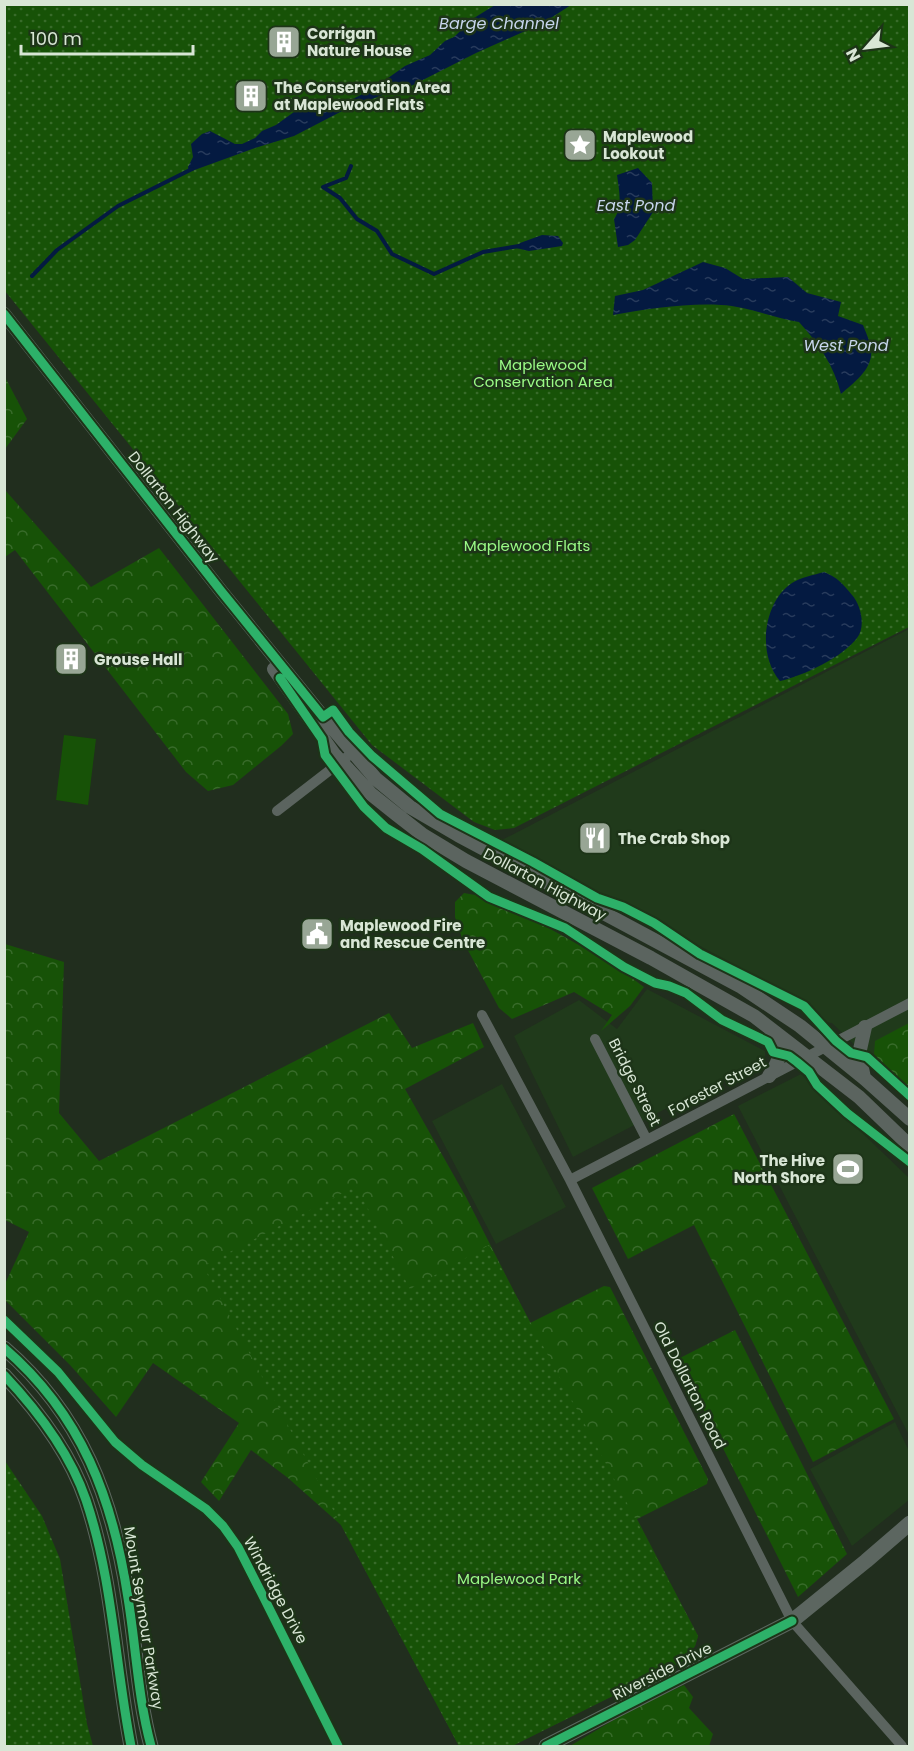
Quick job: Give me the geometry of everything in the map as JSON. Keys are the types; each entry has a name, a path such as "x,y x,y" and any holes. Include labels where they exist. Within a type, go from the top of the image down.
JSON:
{"main road":[{"name":"Mount Seymour Parkway","path":"4,1347 39,1381 72,1426 101,1482 121,1551 151,1746"},
{"name":"Mount Seymour Parkway","path":"4,1375 50,1430 71,1465 86,1499 108,1587 119,1676 131,1746"},
{"name":"Riverside Drive","path":"546,1746 792,1621 909,1523"}],"street":[{"name":"Dollarton Highway","path":"4,314 221,591 312,725 347,757 410,807 459,836 740,986 800,1026 864,1078 909,1119"},
{"name":"Dollarton Highway","path":"347,757 371,794 423,835 466,861 651,958 764,1023 859,1097 909,1146"},
{"path":"278,812 347,757"},
{"name":"Forester Street","path":"570,1180 909,1003"},
{"name":"Old Dollarton Road","path":"482,1015 570,1180 792,1621 902,1746"},
{"path":"764,1023 780,1042 778,1063 769,1076"},
{"path":"864,1078 859,1054 865,1027"},
{"name":"Bridge Street","path":"595,1039 647,1140"},
{"name":"Windridge Drive","path":"4,1320 58,1372 115,1442 142,1465 206,1509 223,1526 238,1547 338,1746"}],"shaded area":[{"path":"909,629 909,1093 874,1064 832,1023 822,1022 767,984 726,960 502,840"},
{"path":"647,989 765,1051 765,1057 573,1157 514,1036 579,1000 617,1029"},
{"path":"801,1074 909,1178 909,1435 738,1106"},
{"path":"502,1084 566,1207 496,1244 432,1121"},
{"path":"895,1422 909,1451 909,1500 852,1546 810,1469"}],"green space":[{"name":"Maplewood Conservation Area","path":"4,5 909,5 909,627 514,828 495,830 474,822 372,745 5,291"},
{"path":"5,377 27,419 4,449"},
{"path":"5,490 91,587 159,548 288,714 293,734 233,785 208,791 186,772 15,550 5,557"},
{"path":"64,735 96,739 88,805 56,800"},
{"path":"464,893 481,896 536,921 613,964 644,987 630,1006 601,1031 612,1015 574,992 512,1019 499,1008 463,941 455,917 455,902"},
{"path":"5,944 64,962 59,1113 99,1161 389,1013 412,1048 473,1023 484,1047 405,1089 466,1197 530,1323 604,1286 610,1287 708,1479 707,1484 637,1519 698,1636 695,1646 683,1661 512,1746 459,1746 341,1525 288,1478 251,1450 219,1501 201,1482 239,1423 153,1363 116,1417 70,1365 5,1300 5,1284 29,1232 5,1220"},
{"path":"909,1023 909,1089 874,1054 875,1041"},
{"path":"734,1114 894,1419 813,1462 694,1225 628,1259 592,1188"},
{"name":"Maplewood Park","path":"356,1186 410,1289 489,1245 698,1636 695,1646 683,1661 512,1746 459,1746 203,1266"},
{"path":"735,1330 847,1554 798,1597 678,1359"},
{"path":"5,1461 42,1516 60,1559 87,1724 93,1746 5,1746"},
{"path":"684,1685 693,1697 689,1708 713,1734 709,1746 570,1746 632,1709"}],"water":[{"name":"Barge Channel","path":"495,5 571,5 543,23 476,53 409,87 346,109 294,136 189,172 188,167 193,157 191,144 202,134 210,131 235,144 242,144 276,125 305,104 349,101 374,88 405,66 430,55 474,18"},
{"name":"East Pond","path":"638,168 652,183 653,212 635,240 628,245 618,247 614,219 619,209 617,175"},
{"path":"542,235 558,236 563,243 562,246 529,251 516,248 520,243"},
{"name":"West Pond","path":"703,262 725,268 743,279 788,277 807,293 841,302 838,316 863,325 868,337 871,356 866,369 841,394 834,373 824,355 799,322 740,308 694,305 613,315 615,296 643,290"},
{"path":"824,572 840,581 855,599 862,622 860,633 851,645 833,659 800,675 780,681 768,657 766,629 769,616 782,592 792,583"}],"waterway":[{"path":"351,166 346,178 323,187 340,198 357,219 377,231 392,254 434,274 483,252 519,246"},
{"path":"32,276 57,250 118,206 192,169"}],"cycle path":[{"path":"4,314 323,717 333,710 349,732 372,756 440,814 597,898 623,907 654,923 700,954 804,1006 836,1041 851,1053 867,1057 910,1096"},
{"path":"280,678 322,739 325,755 364,807 386,828 422,849 489,897 565,928 624,967 655,983 686,993 722,1020 768,1042 773,1052 789,1056 797,1062 809,1072 817,1085 847,1113 910,1162"},
{"path":"4,1320 58,1372 115,1442 142,1465 206,1509 223,1526 238,1547 338,1746"},
{"path":"4,1348 31,1374 74,1430 103,1493 122,1562 143,1710 151,1746"},
{"path":"4,1375 52,1433 71,1466 86,1500 108,1591 131,1746"},
{"path":"546,1746 792,1621"}],"place":[{"name":"Corrigan Nature House","path":"284,42"},
{"name":"The Conservation Area at Maplewood Flats","path":"251,96"},
{"name":"Maplewood Lookout","path":"580,145"},
{"name":"Grouse Hall","path":"71,659"},
{"name":"The Crab Shop","path":"595,838"},
{"name":"Maplewood Fire and Rescue Centre","path":"317,934"},
{"name":"The Hive North Shore","path":"848,1169"}],"park label":[{"name":"Maplewood Flats","path":"527,545"}]}
